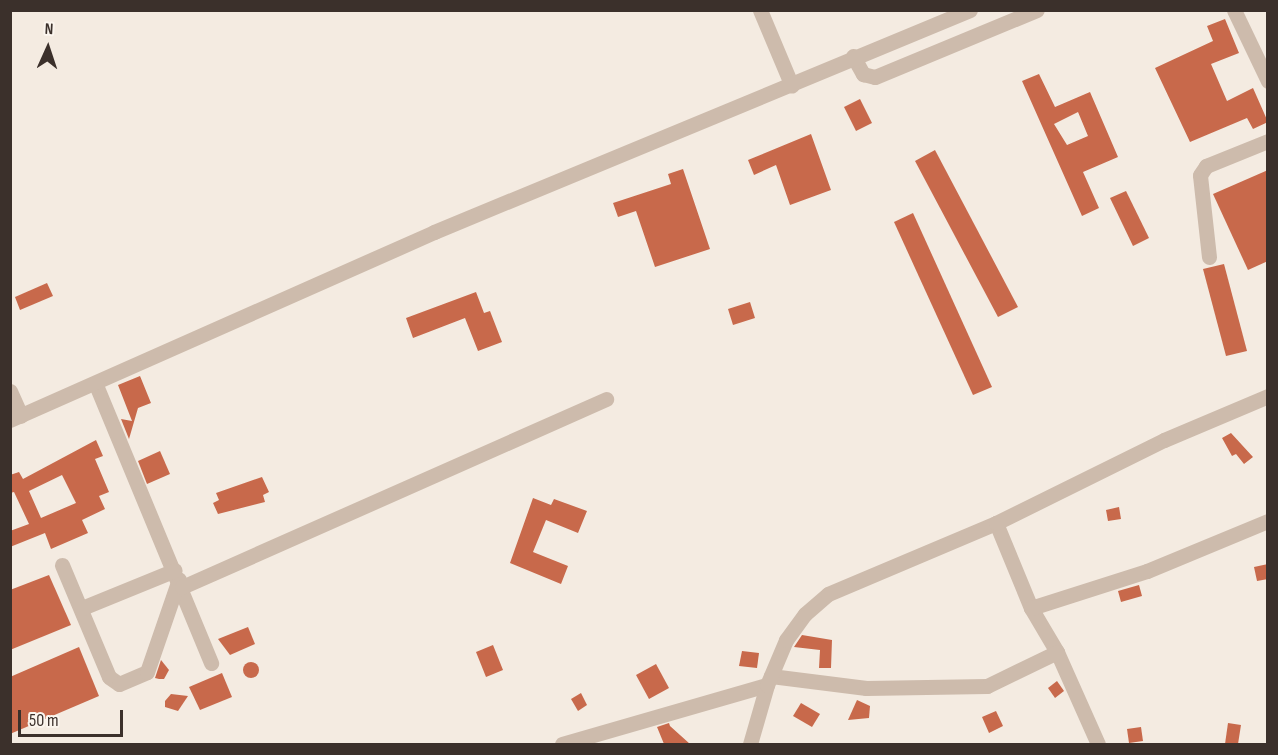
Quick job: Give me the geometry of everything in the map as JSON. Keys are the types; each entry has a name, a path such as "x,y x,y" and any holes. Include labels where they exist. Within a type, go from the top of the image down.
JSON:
{"street":[{"path":"760,10 792,86"},
{"path":"10,391 16,418 96,385 434,232 792,86 853,56 970,10"},
{"path":"853,56 862,74 875,77 1037,10"},
{"path":"1233,10 1268,81"},
{"path":"1244,10 1268,61"},
{"path":"1209,257 1200,175 1206,166 1268,141"},
{"path":"96,385 179,579 211,663"},
{"path":"750,744 769,680 786,640 805,614 828,594 996,523 1164,440 1268,396"},
{"path":"82,608 179,579 606,399"},
{"path":"1031,608 1147,571 1268,521"},
{"path":"996,523 1031,608 1057,651 1098,744"},
{"path":"62,565 82,608 109,677 119,684 147,672 179,579"},
{"path":"562,744 769,680 866,688 987,686 1057,651"}],"building":[{"path":"1225,19 1239,53 1211,64 1227,101 1253,88 1268,122 1253,129 1247,118 1190,142 1155,68 1213,41 1207,26"},
{"path":"1039,74 1055,107 1090,92 1118,157 1083,172 1099,208 1082,216 1022,81","holes":["1078,112 1088,136 1067,145 1054,124"]},
{"path":"860,99 872,123 856,131 844,107"},
{"path":"811,134 831,190 790,205 776,165 754,175 748,160"},
{"path":"935,150 1018,307 998,317 915,161"},
{"path":"683,169 710,249 655,267 636,211 618,217 613,203 671,184 668,174"},
{"path":"1268,170 1268,261 1248,270 1213,194"},
{"path":"1126,191 1149,238 1133,246 1110,198"},
{"path":"913,213 992,387 973,395 894,222"},
{"path":"1224,264 1247,351 1226,356 1203,269"},
{"path":"47,283 53,296 20,310 15,297"},
{"path":"476,292 484,313 490,311 502,342 478,351 465,318 413,338 406,318"},
{"path":"750,302 755,318 733,325 728,309"},
{"path":"140,376 151,403 138,408 129,439 121,419 132,421 118,385"},
{"path":"1231,433 1253,457 1244,464 1236,454 1232,456 1222,438"},
{"path":"96,440 103,456 95,459 109,492 99,496 105,509 82,520 88,533 51,549 45,533 10,547 10,531 29,524 14,492 10,493 10,475 19,472 23,479","holes":["62,475 76,503 41,518 29,491"]},
{"path":"160,451 170,474 147,484 138,461"},
{"path":"262,477 269,492 263,495 265,502 218,514 213,503 219,500 216,493"},
{"path":"533,498 551,505 554,499 587,511 578,533 546,520 533,552 568,566 561,584 510,563"},
{"path":"1119,507 1121,519 1108,521 1106,510"},
{"path":"1268,564 1268,579 1257,581 1254,567"},
{"path":"49,575 71,625 10,650 10,590"},
{"path":"1139,585 1142,596 1121,602 1118,591"},
{"path":"248,627 255,644 230,655 218,639"},
{"path":"802,635 832,640 831,668 819,668 820,650 794,647"},
{"path":"493,645 503,670 486,677 476,652"},
{"path":"79,647 99,696 10,734 10,677"},
{"path":"742,651 759,653 757,668 739,666"},
{"path":"161,660 169,670 164,679 155,678"},
{"path":"251,662 257,664 259,670 257,676 251,678 245,676 243,670 245,664"},
{"path":"656,664 669,688 649,699 636,675"},
{"path":"222,673 232,697 200,710 189,687"},
{"path":"1057,681 1064,691 1055,698 1048,688"},
{"path":"581,693 587,705 578,711 571,699"},
{"path":"171,694 188,696 178,711 165,707 165,701"},
{"path":"857,700 870,706 869,718 848,720"},
{"path":"801,703 820,714 812,727 793,716"},
{"path":"996,711 1003,726 989,733 982,717"},
{"path":"669,723 690,744 664,744 657,727"},
{"path":"1228,723 1241,725 1238,744 1225,744"},
{"path":"1141,727 1143,741 1129,743 1127,729"}]}
